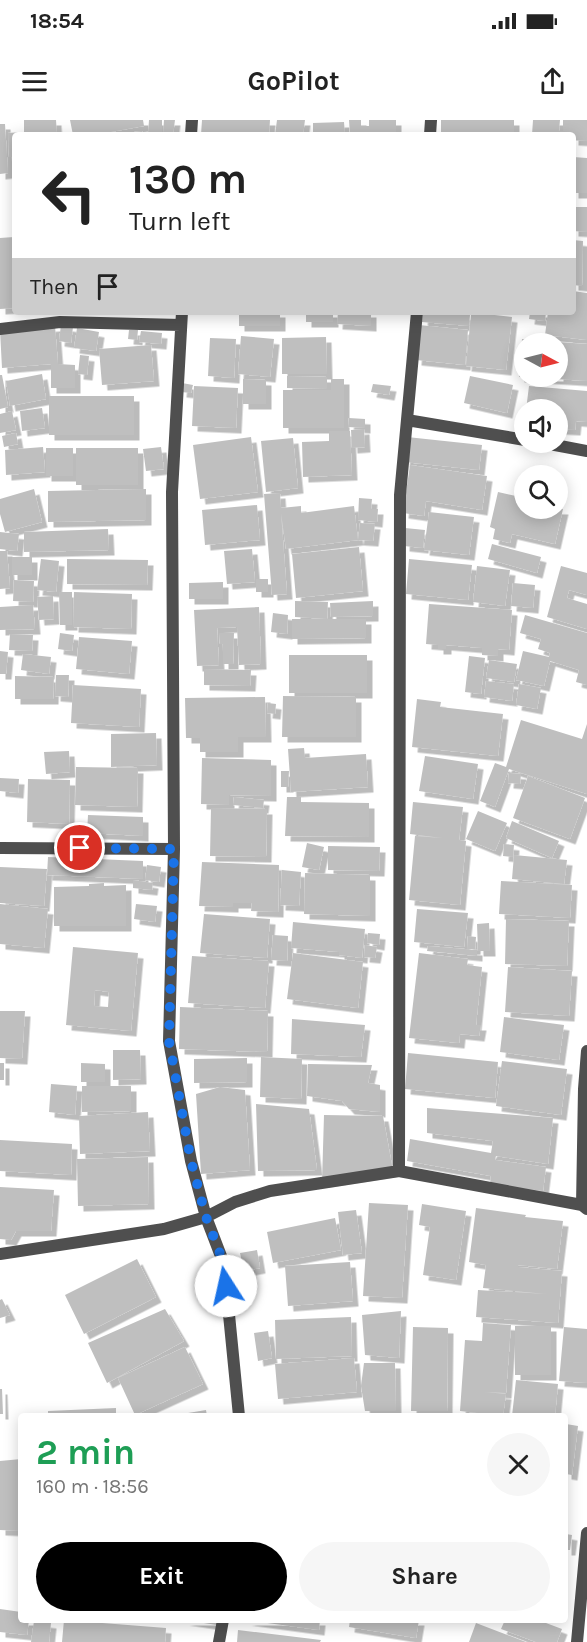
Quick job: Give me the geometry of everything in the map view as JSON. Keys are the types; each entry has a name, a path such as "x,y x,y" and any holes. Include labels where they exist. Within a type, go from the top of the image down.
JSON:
{"street":[{"path":"182,315 172,492 174,849 169,1041 191,1161 206,1217 224,1264 239,1413"},
{"path":"399,1171 400,495 417,315"},
{"path":"0,329 60,322 181,325"},
{"path":"407,420 514,438"},
{"path":"568,447 587,451"},
{"path":"0,848 174,849"},
{"path":"0,1254 164,1229 206,1217 235,1202 270,1191 399,1171 584,1207 584,1089 587,1051"},
{"path":"577,1642 587,1533"},
{"path":"219,1642 222,1623"}],"building":[{"path":"24,120 56,120 57,132 24,132"},
{"path":"70,120 143,120 144,126 111,132 72,132"},
{"path":"149,120 162,120 162,132 148,132"},
{"path":"164,120 175,120 173,132 163,132"},
{"path":"202,120 270,120 269,132 201,132"},
{"path":"277,120 305,120 303,132 275,132"},
{"path":"349,120 361,120 361,126 369,126 369,120 396,120 396,132 350,132"},
{"path":"441,120 514,120 514,132 441,132"},
{"path":"533,120 560,120 559,131 563,131 563,120 587,120 587,141 576,140 576,132 532,132"},
{"path":"344,122 345,132 313,132 313,123"},
{"path":"0,124 5,124 8,173 0,174"},
{"path":"8,133 12,133 12,157 9,157"},
{"path":"576,157 587,158 587,193 576,193"},
{"path":"576,207 587,207 587,232 576,231"},
{"path":"12,237 12,308 0,309 0,238"},
{"path":"576,240 583,241 582,286 576,285"},
{"path":"576,291 587,293 587,340 568,338 568,333 545,333 548,315 576,315"},
{"path":"239,315 280,315 280,326 239,326"},
{"path":"306,315 333,315 333,322 306,322"},
{"path":"338,315 371,315 371,326 337,324"},
{"path":"423,315 470,315 469,326 422,322"},
{"path":"471,315 512,317 506,370 466,366"},
{"path":"530,315 546,315 545,321 529,319"},
{"path":"61,325 73,327 71,343 59,341"},
{"path":"419,325 468,330 465,365 416,360"},
{"path":"55,326 58,364 75,365 75,388 51,388 51,364 2,368 0,330"},
{"path":"77,328 99,332 96,351 74,348"},
{"path":"129,330 138,330 137,340 128,339"},
{"path":"141,331 162,333 161,344 139,342"},
{"path":"241,336 274,339 270,377 238,374"},
{"path":"326,337 327,374 282,374 282,338"},
{"path":"210,338 236,339 234,378 208,376"},
{"path":"568,343 587,344 587,381 568,380"},
{"path":"151,345 154,381 102,385 99,349"},
{"path":"80,355 89,356 87,375 78,374"},
{"path":"42,374 46,399 10,406 6,381"},
{"path":"0,375 2,375 8,407 0,409"},
{"path":"287,376 327,377 327,389 287,388"},
{"path":"470,376 513,385 507,413 464,403"},
{"path":"243,379 266,380 266,404 243,404"},
{"path":"331,379 344,379 344,428 283,428 283,390 331,390"},
{"path":"182,383 193,385 191,393 181,392"},
{"path":"373,384 391,386 389,395 371,392"},
{"path":"194,386 238,388 236,428 192,426"},
{"path":"529,387 587,391 587,422 576,421 575,430 568,430 568,399 527,399"},
{"path":"49,396 134,396 134,435 49,435"},
{"path":"42,408 45,428 22,431 20,411"},
{"path":"12,411 16,430 0,433 0,414"},
{"path":"349,418 365,419 365,428 348,427"},
{"path":"364,429 365,447 352,448 351,430"},
{"path":"329,431 350,431 352,475 303,477 302,442 329,441"},
{"path":"16,433 18,444 4,447 2,436"},
{"path":"251,437 258,492 200,499 193,445"},
{"path":"407,437 482,445 479,470 404,462"},
{"path":"293,438 298,488 266,492 261,441"},
{"path":"43,447 45,472 6,475 5,450"},
{"path":"161,447 164,469 146,471 143,449"},
{"path":"46,448 73,448 73,476 46,476"},
{"path":"76,448 138,448 138,485 76,485"},
{"path":"410,465 487,476 482,510 426,501 424,516 403,513"},
{"path":"34,489 42,522 5,532 0,514 0,499"},
{"path":"146,489 146,520 48,522 48,491"},
{"path":"498,492 514,496 514,519 561,519 555,544 512,534 510,543 493,539 495,529 490,527"},
{"path":"280,493 281,508 301,506 301,513 354,506 358,540 286,549 281,513 287,594 272,595 264,494"},
{"path":"359,498 372,499 371,509 378,509 377,522 358,520"},
{"path":"257,505 260,540 205,545 202,510"},
{"path":"429,512 474,517 469,555 424,550"},
{"path":"360,523 375,524 373,541 358,540"},
{"path":"405,528 425,530 423,548 404,546"},
{"path":"108,529 109,550 24,552 24,532"},
{"path":"0,532 19,534 17,551 0,549"},
{"path":"492,544 541,557 537,573 488,559"},
{"path":"359,547 363,591 296,598 292,554"},
{"path":"252,549 255,582 227,584 224,551"},
{"path":"0,551 7,551 10,588 0,589"},
{"path":"12,557 32,557 32,575 12,575"},
{"path":"41,559 59,561 56,592 37,590"},
{"path":"67,559 148,560 147,585 67,584"},
{"path":"409,559 472,565 468,600 406,594"},
{"path":"477,566 510,570 505,606 473,602"},
{"path":"561,566 587,573 587,595 569,590 567,598 587,604 587,629 547,617"},
{"path":"256,579 268,579 268,592 256,592"},
{"path":"14,580 34,581 33,602 13,601"},
{"path":"223,582 223,599 189,599 189,583"},
{"path":"513,583 535,585 533,608 511,606"},
{"path":"59,592 72,592 72,625 60,625"},
{"path":"74,592 132,594 131,629 73,627"},
{"path":"53,596 54,619 39,620 37,597"},
{"path":"295,601 328,602 327,619 295,617"},
{"path":"373,601 373,616 331,617 330,603"},
{"path":"429,604 512,610 509,650 498,649 498,656 482,655 482,648 446,645 446,649 438,649 438,645 426,644"},
{"path":"33,605 35,629 0,630 0,607"},
{"path":"259,607 261,664 239,665 237,627 217,628 219,665 197,666 194,610"},
{"path":"273,613 288,615 287,634 271,632"},
{"path":"525,615 587,633 587,685 576,682 579,670 550,661 544,686 516,680 523,651 549,657 550,653 538,649 541,639 520,633"},
{"path":"292,619 366,619 366,638 292,639"},
{"path":"60,633 74,635 72,651 58,649"},
{"path":"219,633 234,633 233,664 223,664 223,644 220,644"},
{"path":"10,634 33,635 32,651 9,650"},
{"path":"79,637 132,641 129,674 76,669"},
{"path":"0,651 8,652 6,674 0,674"},
{"path":"23,654 51,657 49,674 21,670"},
{"path":"289,655 367,655 367,693 289,693"},
{"path":"469,656 485,658 481,694 465,692"},
{"path":"489,660 517,664 514,682 486,678"},
{"path":"204,669 251,670 250,686 204,685"},
{"path":"56,675 69,675 68,697 55,696"},
{"path":"15,676 54,677 53,699 15,699"},
{"path":"486,681 514,684 512,701 484,697"},
{"path":"519,684 541,688 537,709 516,705"},
{"path":"73,685 141,689 139,727 71,723"},
{"path":"283,696 356,697 356,737 282,737"},
{"path":"265,697 266,737 238,737 238,752 200,752 200,738 186,738 185,698"},
{"path":"417,699 441,702 440,707 503,714 498,756 412,747"},
{"path":"268,703 276,704 275,714 267,713"},
{"path":"521,720 582,739 587,724 587,794 509,769 495,807 480,801 495,763 506,767"},
{"path":"156,733 157,765 111,767 111,734"},
{"path":"304,748 305,758 366,754 368,787 291,792 288,749"},
{"path":"69,751 70,772 46,774 44,752"},
{"path":"425,756 478,764 473,799 419,791"},
{"path":"202,758 271,760 271,796 229,795 229,805 201,804"},
{"path":"76,767 138,768 137,807 75,805"},
{"path":"281,771 289,771 288,787 281,787"},
{"path":"509,773 521,774 520,784 508,783"},
{"path":"528,776 585,798 570,839 513,818"},
{"path":"0,778 19,779 18,793 0,791"},
{"path":"28,779 70,780 69,824 27,822"},
{"path":"234,797 264,800 263,808 233,805"},
{"path":"287,797 301,797 301,802 369,803 369,837 285,836"},
{"path":"413,802 463,807 459,840 466,841 460,905 409,900 415,836 442,838 410,834"},
{"path":"211,808 267,809 266,857 210,856"},
{"path":"478,811 507,823 495,851 466,839"},
{"path":"88,815 143,817 143,836 87,833"},
{"path":"512,821 559,841 552,858 506,838"},
{"path":"307,843 324,847 319,870 302,867"},
{"path":"504,844 514,845 513,857 503,856"},
{"path":"328,846 380,847 379,871 328,870"},
{"path":"514,855 567,860 564,884 512,879"},
{"path":"48,857 143,861 143,879 47,875"},
{"path":"202,862 279,865 278,912 251,911 252,903 233,903 233,907 199,906"},
{"path":"147,865 161,867 159,882 145,880"},
{"path":"0,867 47,869 44,906 0,903"},
{"path":"282,870 301,872 299,906 280,905"},
{"path":"305,873 370,875 370,916 304,914"},
{"path":"133,880 153,883 152,890 133,888"},
{"path":"501,881 572,885 570,918 499,914"},
{"path":"104,883 104,886 126,885 126,926 54,926 54,887"},
{"path":"0,904 48,909 44,948 0,944"},
{"path":"136,904 157,906 155,922 134,919"},
{"path":"417,909 468,913 464,947 414,942"},
{"path":"204,914 270,919 267,958 200,953"},
{"path":"506,919 569,921 567,966 505,964"},
{"path":"293,922 365,929 362,958 339,955 339,952 291,948"},
{"path":"489,923 490,951 478,951 477,924"},
{"path":"368,933 380,934 379,945 367,943"},
{"path":"273,935 288,936 287,961 271,960"},
{"path":"468,936 476,937 475,949 467,949"},
{"path":"365,945 377,947 375,958 364,957"},
{"path":"428,946 477,950 477,956 427,951"},
{"path":"73,947 138,953 131,1031 66,1025","holes":["95,990 109,992 108,1007 94,1006"]},
{"path":"293,953 363,962 358,1008 287,999"},
{"path":"419,953 468,959 467,965 482,967 476,1025 481,1025 479,1036 460,1034 459,1043 409,1038"},
{"path":"192,956 269,961 265,1008 188,1003"},
{"path":"508,967 572,971 569,1016 505,1012"},
{"path":"180,1007 268,1011 267,1052 179,1049"},
{"path":"0,1011 25,1011 22,1059 0,1058"},
{"path":"504,1017 564,1025 559,1060 500,1052"},
{"path":"292,1019 365,1025 361,1057 291,1054"},
{"path":"113,1050 140,1050 141,1079 113,1080"},
{"path":"408,1053 498,1062 495,1098 405,1089"},
{"path":"261,1057 302,1059 301,1099 260,1097"},
{"path":"247,1058 247,1082 194,1083 194,1059"},
{"path":"502,1061 567,1069 561,1115 496,1106"},
{"path":"0,1063 4,1063 4,1080 0,1080"},
{"path":"81,1063 105,1064 105,1082 81,1082"},
{"path":"308,1064 372,1065 368,1083 380,1085 380,1112 349,1109 342,1101 307,1096"},
{"path":"51,1084 77,1086 75,1115 49,1112"},
{"path":"82,1086 131,1086 131,1111 82,1112"},
{"path":"220,1087 245,1090 250,1170 201,1174 196,1094"},
{"path":"256,1104 309,1109 317,1170 258,1171"},
{"path":"427,1108 553,1118 548,1164 496,1156 495,1160 546,1167 543,1191 490,1184 491,1176 407,1161 410,1139 491,1153 493,1141 427,1133"},
{"path":"148,1112 150,1151 80,1154 79,1116"},
{"path":"324,1115 383,1116 393,1171 322,1182"},
{"path":"0,1140 72,1144 71,1175 0,1171"},
{"path":"148,1157 149,1204 78,1206 77,1159"},
{"path":"0,1187 54,1190 51,1231 16,1231 11,1240 0,1239"},
{"path":"369,1203 408,1205 402,1298 363,1296"},
{"path":"422,1204 466,1211 456,1280 423,1275 430,1227 419,1225"},
{"path":"476,1208 563,1221 557,1269 518,1265 518,1267 562,1271 558,1323 476,1317 478,1290 546,1294 483,1288 486,1265 469,1262"},
{"path":"356,1210 362,1253 343,1255 338,1212"},
{"path":"335,1218 341,1250 273,1263 267,1232"},
{"path":"257,1250 260,1268 244,1271 240,1253"},
{"path":"137,1259 156,1297 84,1334 65,1295"},
{"path":"350,1262 353,1301 288,1306 285,1266"},
{"path":"2,1299 10,1315 0,1318 0,1300"},
{"path":"165,1309 184,1341 107,1383 88,1343"},
{"path":"401,1311 399,1358 365,1355 362,1315"},
{"path":"351,1317 352,1356 276,1359 275,1320"},
{"path":"483,1323 511,1325 506,1393 485,1392 506,1394 503,1413 460,1411 465,1340 482,1341"},
{"path":"515,1326 551,1326 551,1375 515,1375"},
{"path":"413,1327 448,1328 447,1411 411,1411"},
{"path":"564,1327 587,1329 587,1383 559,1381"},
{"path":"268,1331 272,1358 258,1361 254,1333"},
{"path":"185,1347 203,1384 139,1413 134,1413 118,1378"},
{"path":"354,1358 357,1392 278,1399 275,1364"},
{"path":"364,1363 395,1363 396,1411 365,1411 361,1386"},
{"path":"516,1380 558,1384 555,1413 512,1413"},
{"path":"0,1389 2,1389 3,1414 0,1414"},
{"path":"116,1408 116,1413 48,1413 48,1411"},
{"path":"206,1410 206,1413 188,1413"},
{"path":"568,1424 578,1426 572,1475 568,1474"},
{"path":"18,1459 18,1531 0,1530 0,1461"},
{"path":"568,1534 572,1535 570,1550 568,1550"},
{"path":"0,1609 18,1612 18,1623 29,1623 27,1635 0,1632"},
{"path":"34,1623 51,1623 49,1642 31,1642"},
{"path":"64,1623 102,1623 166,1628 165,1642 62,1642"},
{"path":"268,1623 320,1623 319,1630"},
{"path":"350,1623 418,1623 416,1638 349,1627"},
{"path":"476,1623 526,1642 469,1642"},
{"path":"504,1623 546,1623 562,1629 557,1642 536,1642 501,1629"},
{"path":"238,1630 321,1640 320,1642 237,1642"}],"route":[{"path":"80,848 174,849 169,1041 191,1161 206,1217 224,1264 226,1286"}]}
